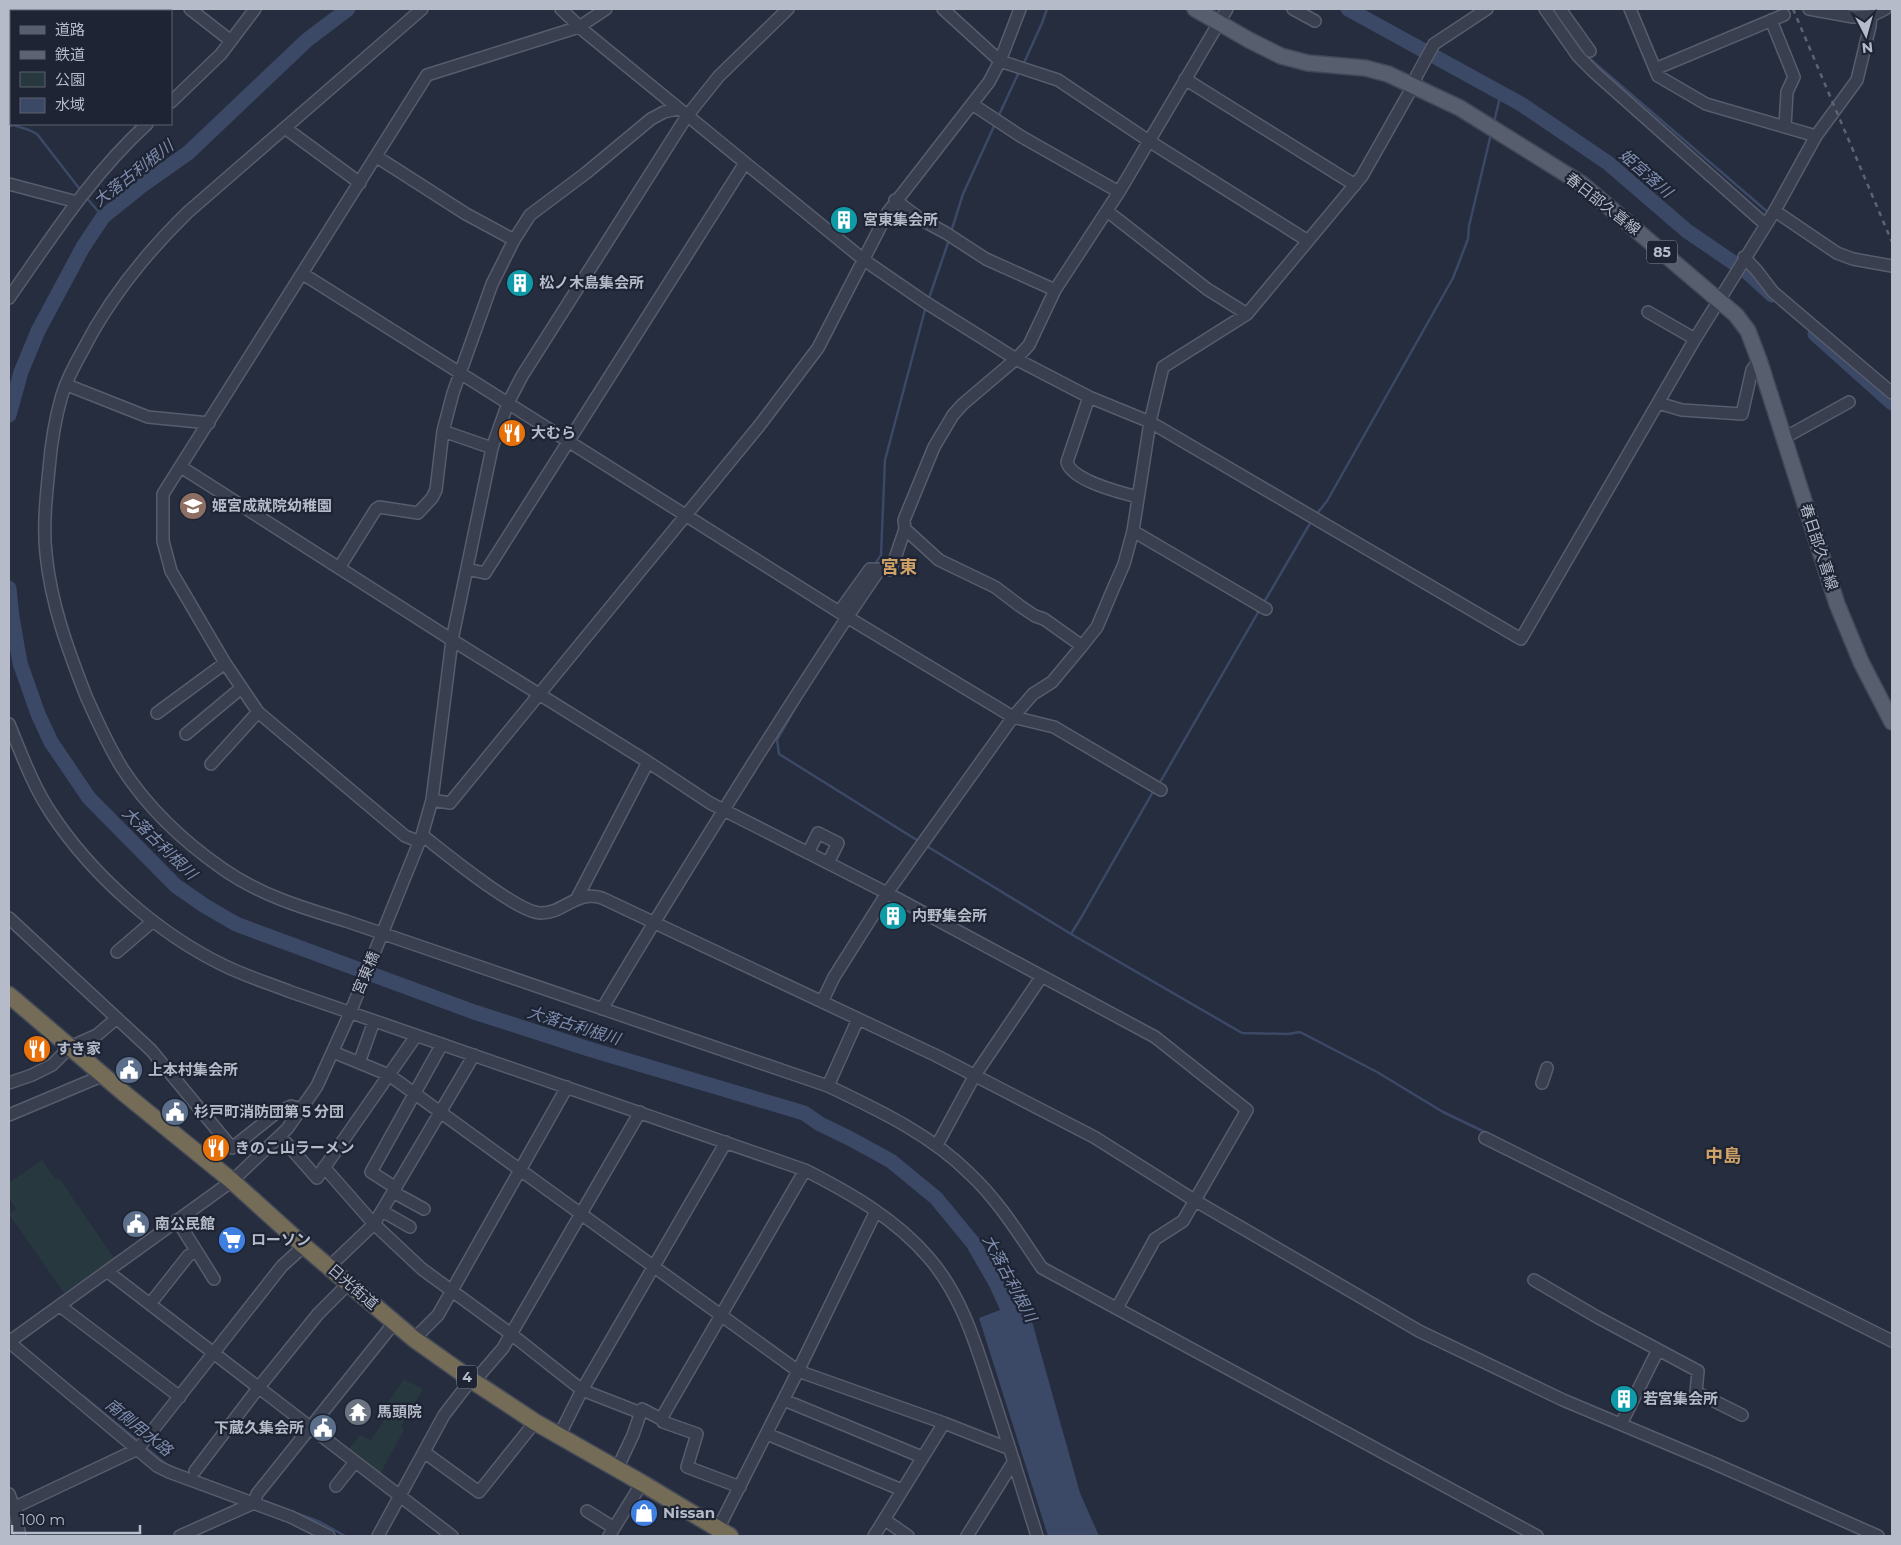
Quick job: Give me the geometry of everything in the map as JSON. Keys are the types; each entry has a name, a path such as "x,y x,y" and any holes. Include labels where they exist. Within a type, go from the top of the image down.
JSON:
{"highway":[{"name":"日光街道","path":"9,995 232,1181 304,1246 414,1339 471,1380 535,1422 642,1483 724,1533"}],"main road":[{"name":"春日部久喜線","path":"1195,9 1281,56 1325,66 1366,68 1415,80 1582,184 1720,298 1748,331 1837,604 1861,662 1892,722"}],"street":[{"path":"190,9 231,41"},
{"path":"172,101 206,70 255,9"},
{"path":"422,9 188,212 155,245 116,293 92,330 62,394 52,439 44,512 46,554 56,606 72,663 93,712 124,770 150,804 174,829 224,870 249,885 298,907 383,934 828,1086 886,1113 937,1146 970,1173 992,1197 1042,1268 1537,1536"},
{"path":"561,9 578,27 864,260 927,303 1016,359 1089,397 1150,422 1521,639 1695,339 1770,217 1816,136 1858,80 1871,16"},
{"path":"606,9 578,27 427,75 163,494 163,541 172,571 224,663 240,689 258,712 405,836 421,839 481,881 531,912 552,911 577,898 592,895 654,922 975,1075 1094,1137 1194,1200 1420,1331 1563,1400 1712,1462 1878,1536"},
{"name":"宮東橋","path":"11,1338 108,1272 232,1181 280,1136 317,1086 383,934 421,839 432,800 452,640 492,448 508,403 527,368 682,112 788,9"},
{"path":"943,9 1000,61 1058,80 1149,141 1308,241"},
{"path":"432,800 450,803 759,426 818,348 895,200 989,82 1000,61 1020,9"},
{"path":"602,1009 870,569 891,570 905,529 904,520 934,447 953,415 1029,345 1055,290 1107,211 1227,9"},
{"path":"1294,9 1315,21"},
{"path":"822,1002 834,977 887,893 1013,717 1033,694 1052,682 1097,627 1124,564 1133,531 1150,422 1163,367 1248,314 1362,176 1434,44 1487,9"},
{"path":"1545,9 1578,56 1595,73 1770,217 1837,253 1853,259 1892,266"},
{"path":"1560,9 1590,50"},
{"path":"1630,9 1658,76 1706,104 1816,136"},
{"path":"1809,9 1853,16 1871,16 1884,9"},
{"path":"1655,69 1784,15"},
{"path":"1771,20 1794,77 1787,92 1785,127"},
{"path":"1185,79 1355,185"},
{"path":"972,104 1022,137 1118,192"},
{"path":"339,568 376,509 379,507 418,513 432,498 438,485 443,431 453,393 492,284 514,240 530,215 650,119 664,112 682,112"},
{"path":"9,298 77,202 127,142 146,125"},
{"path":"284,128 360,183"},
{"path":"377,157 466,214 514,240"},
{"path":"466,569 485,573 745,163"},
{"path":"9,184 77,202"},
{"path":"895,200 922,220 986,259 1055,290"},
{"path":"1107,211 1206,289 1248,314"},
{"path":"1743,259 1757,271 1773,292 1892,393"},
{"path":"303,274 843,614 1013,717 1054,727 1161,790"},
{"path":"1648,312 1695,339"},
{"path":"1658,403 1682,410 1742,414 1752,370 1759,360"},
{"path":"66,385 148,417 208,423"},
{"path":"1089,397 1068,466 1082,478 1138,497"},
{"path":"1784,438 1849,402"},
{"path":"443,431 492,448"},
{"path":"180,467 710,803 887,893 1155,1037 1247,1110 1183,1221 1155,1239 1117,1308"},
{"path":"905,529 939,560 995,586 1020,606 1035,616 1044,619 1082,646"},
{"path":"1133,531 1266,609"},
{"path":"158,713 224,663"},
{"path":"186,734 240,689"},
{"path":"211,764 258,712"},
{"path":"9,724 25,763 50,812 102,875 152,921 224,966 350,1013 806,1170 837,1186 894,1224 929,1257 945,1280 969,1325 1037,1536"},
{"path":"577,898 648,762"},
{"path":"808,852 818,833 838,843 828,863"},
{"path":"9,918 151,1050 232,1148 276,1112 291,1106 302,1108"},
{"path":"117,952 152,921"},
{"path":"937,1146 975,1075 1042,976"},
{"path":"9,1083 32,1075 52,1065 70,1047 97,1035 117,1018"},
{"path":"828,1086 858,1019"},
{"path":"359,1063 374,1021"},
{"path":"280,1136 317,1178 416,1036"},
{"path":"424,1209 394,1190 371,1172 442,1044"},
{"path":"333,1052 389,1075 798,1371 944,1423 1010,1449"},
{"path":"329,1267 374,1224 474,1055"},
{"path":"1542,1083 1547,1068"},
{"path":"9,1115 104,1075"},
{"path":"414,1339 438,1315 567,1088"},
{"path":"378,1536 444,1415 471,1380 478,1377 503,1348 640,1112"},
{"path":"1485,1138 1892,1341"},
{"path":"559,1436 582,1390 726,1142"},
{"path":"324,1167 374,1224 417,1265 511,1334 582,1390 641,1413"},
{"path":"661,1419 806,1170"},
{"path":"382,1211 410,1226"},
{"path":"724,1533 740,1487 876,1211"},
{"path":"177,1220 214,1279"},
{"path":"12,1509 141,1446 282,1266 304,1246"},
{"path":"150,1304 188,1256 196,1252"},
{"path":"108,1272 452,1536"},
{"path":"1534,1280 1698,1371 1696,1392 1742,1415"},
{"path":"195,1470 318,1314 349,1283"},
{"path":"60,1306 180,1397"},
{"path":"180,1536 255,1499 394,1323"},
{"path":"11,1338 141,1446 157,1466 169,1472 255,1499 330,1536"},
{"path":"1621,1424 1658,1350"},
{"path":"784,1400 922,1457"},
{"path":"617,1469 633,1435 642,1409 663,1422 697,1434 687,1468 740,1487"},
{"path":"424,1452 479,1492 535,1422"},
{"path":"874,1536 944,1423"},
{"path":"767,1434 902,1490"},
{"path":"967,1536 1014,1461"},
{"path":"336,1486 355,1462"},
{"path":"587,1511 612,1532 642,1483"},
{"path":"9,1494 20,1536"},
{"path":"885,1520 908,1536"}],"green space":[{"path":"42,1160 56,1180 59,1178 114,1258 64,1293 9,1214 16,1209 9,1198 9,1183"},
{"path":"404,1379 423,1389 401,1427 404,1430 379,1476 347,1451 360,1435 371,1440 388,1414 383,1409"}],"water":[{"path":"1026,1300 1080,1493 1099,1536 1048,1536 979,1318"}],"waterway":[{"name":"大落古利根川","path":"9,415 21,372 38,331 83,247 103,217 144,184 188,153 307,40 348,9"},
{"path":"1023,65 1047,9"},
{"name":"姫宮落川","path":"1348,9 1521,104 1608,163 1687,231 1747,272 1772,295"},
{"path":"1571,34 1582,52 1770,214"},
{"path":"998,117 1019,72"},
{"path":"1494,122 1501,93"},
{"path":"951,232 963,194 995,124"},
{"path":"13,125 37,134 82,192"},
{"path":"1315,516 1327,501 1453,278 1468,239 1469,226 1491,134"},
{"path":"85,196 103,217"},
{"path":"928,301 949,240"},
{"path":"874,566 881,555 885,460 926,306"},
{"name":"姫宮落川","path":"1815,334 1892,403"},
{"path":"1263,604 1312,520"},
{"name":"大落古利根川","path":"9,588 20,663 38,714 51,742 89,798 176,886 236,924 474,1012 592,1050 804,1113 820,1124 891,1161 936,1198 973,1243 996,1283 1015,1325"},
{"path":"1159,784 1260,609"},
{"path":"800,700 777,740 779,754 920,842"},
{"path":"1071,934 1154,790"},
{"path":"925,845 1071,934 1242,1033 1288,1034 1300,1032 1377,1072 1443,1112 1489,1134"},
{"name":"南側用水路","path":"83,1396 139,1442"},
{"name":"南側用水路","path":"145,1447 167,1465 175,1468"},
{"name":"南側用水路","path":"259,1499 320,1522 345,1536"}],"railway":[{"path":"1793,9 1892,242"}],"place":[{"name":"宮東集会所","path":"844,220"},
{"name":"松ノ木島集会所","path":"520,283"},
{"name":"大むら","path":"512,433"},
{"name":"姫宮成就院幼稚園","path":"193,506"},
{"name":"内野集会所","path":"893,916"},
{"name":"すき家","path":"37,1049"},
{"name":"上本村集会所","path":"129,1070"},
{"name":"杉戸町消防団第５分団","path":"175,1112"},
{"name":"きのこ山ラーメン","path":"216,1148"},
{"name":"南公民館","path":"136,1224"},
{"name":"ローソン","path":"232,1240"},
{"name":"若宮集会所","path":"1624,1399"},
{"name":"馬頭院","path":"358,1412"},
{"name":"下蔵久集会所","path":"323,1428"},
{"name":"Nissan","path":"644,1513"}],"district":[{"name":"宮東","path":"899,567"},
{"name":"中島","path":"1723,1156"}]}
